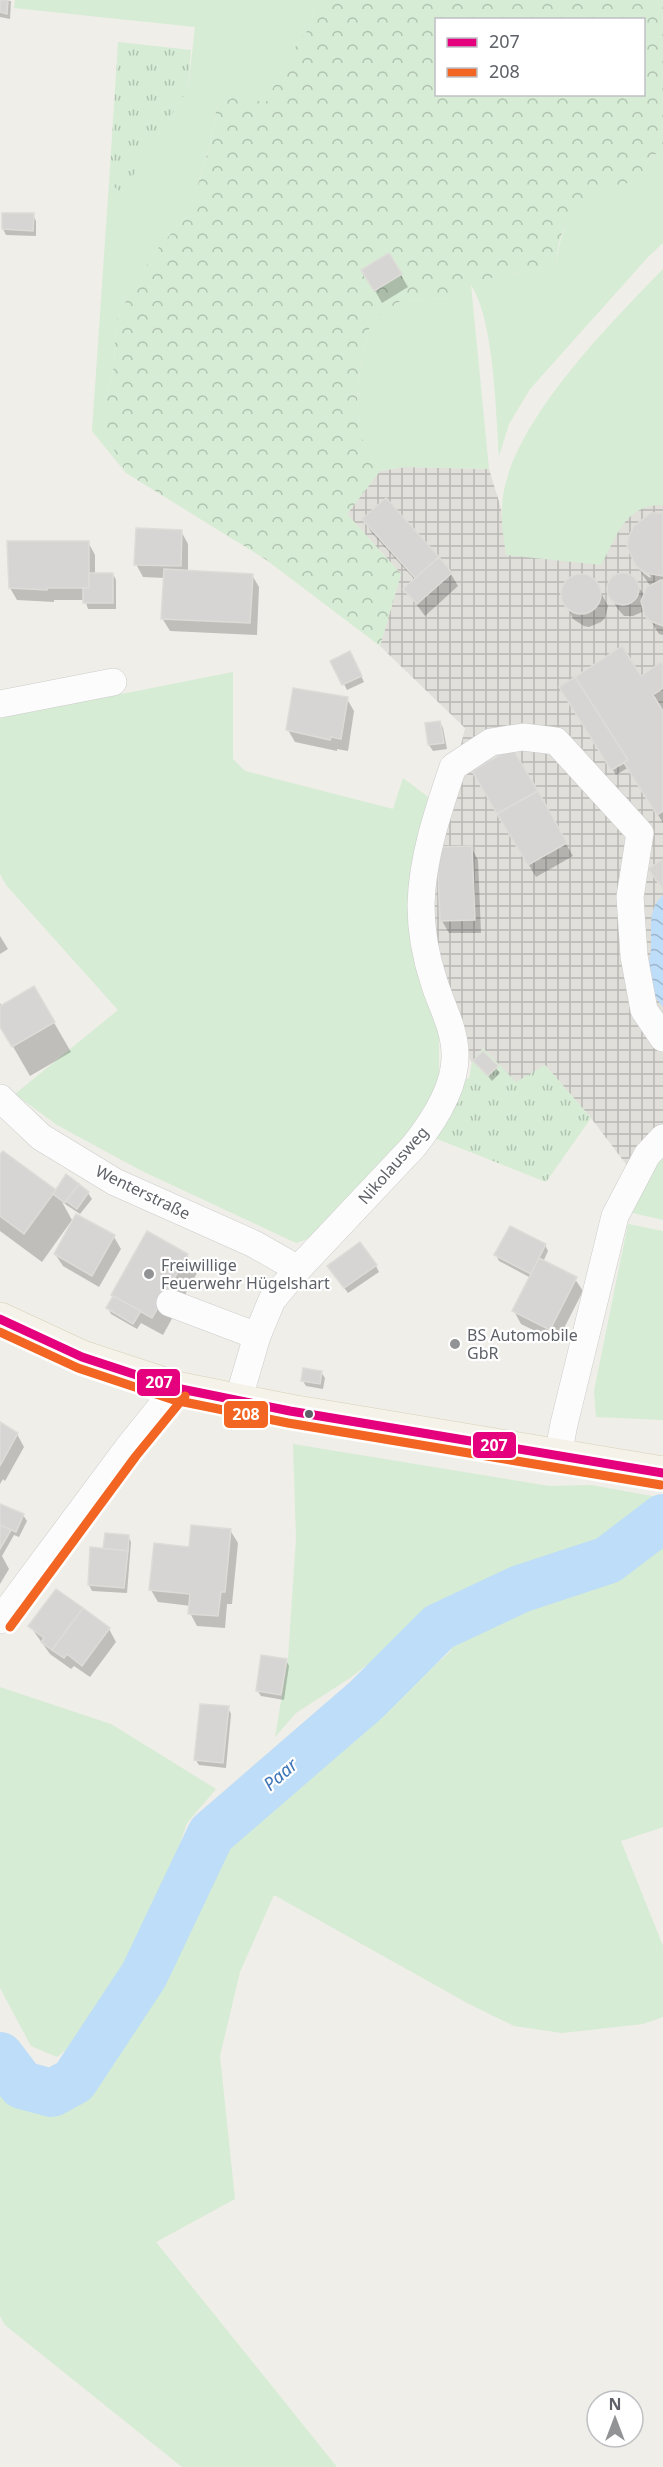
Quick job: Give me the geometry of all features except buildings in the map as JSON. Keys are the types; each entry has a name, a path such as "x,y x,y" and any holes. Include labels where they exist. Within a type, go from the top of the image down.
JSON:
{"main road":[{"path":"0,1319 82,1357 176,1388 238,1401 657,1472"}],"street":[{"path":"0,704 113,682"},
{"name":"Nikolausweg","path":"238,1401 272,1300 298,1269 413,1147 428,1128 453,1076 455,1052 449,1021 434,983 427,954 421,907 424,865 453,767 491,742 523,737 556,741 640,833 630,897 634,956 644,1010 663,1038"},
{"name":"Wenterstraße","path":"0,1098 41,1137 115,1182 254,1244 298,1269"},
{"path":"558,1455 615,1216 647,1155 663,1138"},
{"path":"170,1303 258,1336"},
{"path":"0,1620 127,1449 176,1388"}],"shaded area":[{"path":"405,467 489,469 501,508 506,555 630,514 647,505 663,505 663,1158 641,1184 591,1118 545,1065 516,1083 483,1048 472,1062 464,1053 438,964 430,874 465,728 380,646 401,574 347,514 380,471"}],"green space":[{"path":"15,0 316,0 310,27 289,55 266,103 232,98 217,106 210,144 189,214 159,247 134,284 116,322 114,367 105,404 105,433 126,473 92,431 109,183 122,193 188,89 195,27 14,8"},
{"path":"316,0 663,0 663,151 649,157 643,177 594,198 575,213 561,236 556,265 471,282 456,298 402,300 371,321 358,391 358,419 366,448 380,471 347,514 401,574 380,646 265,559 126,473 105,433 105,404 114,367 116,322 134,284 159,247 189,214 210,145 217,106 232,98 266,102 289,55 310,27"},
{"path":"118,42 191,50 188,89 122,193 109,183"},
{"path":"663,151 663,243 530,389 509,424 499,456 493,367 485,320 471,285 489,469 405,467 380,471 366,448 358,419 358,391 371,321 402,300 456,298 470,282 556,265 565,227 578,208 600,193 642,177 649,157"},
{"path":"663,269 663,505 650,506 631,516 618,533 601,565 506,555 502,509 507,478 520,446 539,413 563,380 589,348"},
{"path":"233,672 233,759 245,771 393,809 403,778 432,800 412,882 439,1024 439,1075 422,1119 313,1237 296,1243 142,1171 57,1125 15,1094 118,1010 6,885 0,874 0,718"},
{"path":"483,1048 516,1082 545,1065 591,1118 546,1182 432,1137 464,1077 469,1079 472,1062"},
{"path":"663,1158 663,1220 628,1212 648,1174"},
{"path":"628,1224 663,1231 663,1420 596,1417 594,1391"},
{"path":"293,1444 549,1486 591,1485 663,1498 663,1827 621,1841 663,1946 663,2017 643,2024 562,2033 514,2026 469,2004 274,1895 240,1972 220,2056 235,2199 156,2242 337,2467 182,2467 5,2325 0,2316 0,2082 15,2105 62,2098 89,2077 164,1963 216,1859 452,1650 408,1633 350,1678 296,1713 275,1737 288,1659 296,1539"},
{"path":"0,1687 111,1724 216,1789 187,1823 149,1934 84,2035 57,2057 31,2046 0,1988"}],"water":[{"path":"663,895 663,1007 650,987 648,972 652,913"}],"waterway":[{"name":"Paar","path":"0,2056 22,2085 52,2093 74,2081 144,1975 211,1834 366,1700 439,1627 520,1589 608,1560 663,1518"}],"transit line":[{"name":"207","path":"0,1319 82,1357 176,1388 290,1411 663,1473"},
{"name":"208","path":"0,1332 78,1368 174,1400 288,1423 661,1485"},
{"name":"208","path":"10,1627 136,1456 185,1396"}],"place":[{"name":"Freiwillige Feuerwehr Hügelshart","path":"149,1274"},
{"name":"BS Automobile GbR","path":"455,1344"}]}
